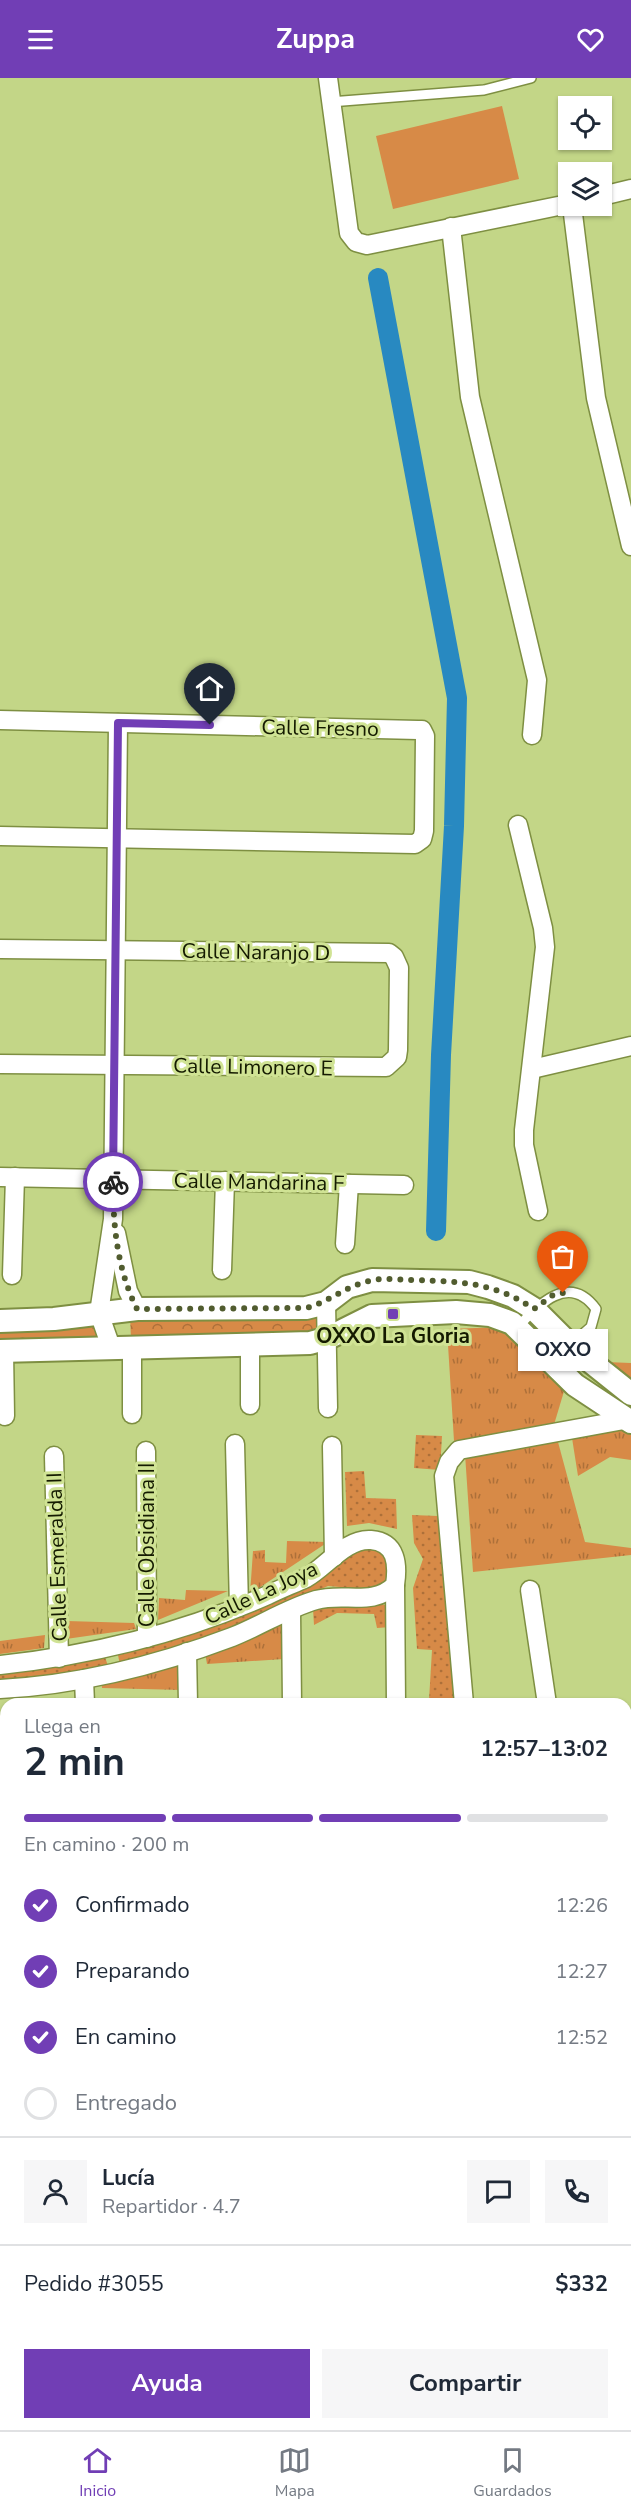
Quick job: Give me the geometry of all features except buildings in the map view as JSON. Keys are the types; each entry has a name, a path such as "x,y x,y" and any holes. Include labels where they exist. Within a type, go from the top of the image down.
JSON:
{"street":[{"path":"328,78 349,233 356,242 367,244 558,207"},
{"path":"612,194 631,189"},
{"path":"571,216 596,398 631,546"},
{"path":"450,227 470,397 537,680 537,700 531,735"},
{"name":"Calle Fresno","path":"0,720 418,730 424,733 424,831 422,840 415,844 117,838"},
{"path":"118,723 113,1219 99,1313 122,1350 132,1414"},
{"path":"518,825 543,928 545,947 524,1145 538,1211"},
{"path":"0,836 117,838"},
{"name":"Calle Naranjo D","path":"0,949 389,953 394,957 399,968 398,1050 397,1057 391,1064"},
{"path":"532,1068 631,1046"},
{"name":"Calle Limonero E","path":"0,1064 378,1068 391,1064"},
{"path":"7,1177 12,1275"},
{"name":"Calle Mandarina F","path":"7,1177 404,1185"},
{"path":"222,1270 225,1181"},
{"path":"345,1244 349,1184"},
{"path":"113,1219 123,1273 137,1309"},
{"path":"0,1321 54,1319 137,1309 306,1308 326,1303 347,1287 372,1280 469,1282 513,1296 534,1309 571,1346 631,1394"},
{"path":"326,1303 328,1408"},
{"path":"5,1416 2,1351 122,1350 310,1343 328,1338 364,1319 393,1314 456,1312 490,1315 518,1328 575,1385 628,1421"},
{"path":"250,1346 250,1405"},
{"path":"463,1698 458,1662 444,1476 449,1462 459,1450 628,1421"},
{"path":"235,1444 239,1608"},
{"path":"332,1446 334,1557"},
{"name":"Calle Obsidiana II","path":"146,1451 147,1638"},
{"name":"Calle Esmeralda II","path":"54,1456 60,1658"},
{"name":"Calle La Joya","path":"0,1665 109,1649 239,1608 307,1577 354,1543 371,1539 384,1543 395,1555 398,1568 395,1585 388,1591 371,1598 327,1598 188,1652 115,1672 84,1679 0,1689"},
{"path":"395,1585 396,1698"},
{"path":"530,1590 546,1698"},
{"path":"291,1611 292,1698"},
{"path":"109,1649 115,1672"},
{"path":"188,1652 188,1698"},
{"path":"84,1679 85,1698"}],"lane":[{"path":"330,102 484,90 531,78"},
{"path":"518,1328 534,1309 553,1295 563,1293 582,1295 590,1300 596,1309 591,1328 551,1361"}],"green space":[{"path":"502,106 519,179 393,209 376,136"},
{"path":"319,1311 320,1334 131,1339 130,1316"},
{"path":"96,1319 99,1341 0,1344 0,1321"},
{"path":"504,1327 565,1388 553,1428 454,1441 447,1329"},
{"path":"606,1362 631,1363 631,1378"},
{"path":"625,1428 631,1429 631,1460 610,1457 578,1476 572,1438"},
{"path":"416,1435 442,1436 440,1470 414,1468"},
{"path":"558,1442 585,1542 631,1548 631,1555 473,1572 465,1454"},
{"path":"364,1471 366,1498 396,1499 397,1529 369,1523 347,1526 345,1472"},
{"path":"412,1515 438,1516 461,1698 429,1698 432,1650 417,1649 413,1588 423,1559 414,1543"},
{"path":"287,1541 328,1542 250,1594 253,1551 265,1550 265,1562 286,1563"},
{"path":"367,1545 382,1548 391,1561 390,1579 375,1590 328,1586 237,1626 120,1665 118,1655 234,1619"},
{"path":"186,1590 228,1591 158,1620 159,1598 185,1600"},
{"path":"354,1604 391,1605 391,1627 377,1628 374,1614 337,1613 314,1625 313,1609"},
{"path":"286,1617 284,1659 207,1664 205,1651"},
{"path":"67,1621 134,1623 136,1629 66,1639"},
{"path":"45,1635 44,1648 0,1654 0,1641"},
{"path":"104,1654 109,1669 0,1684 0,1671"},
{"path":"180,1661 182,1690 102,1688 101,1680"}],"waterway":[{"path":"378,278 457,698 454,826 441,1055 436,1231"}],"way so far":[{"path":"113,1182 113,1219 123,1273 128,1291 137,1309 306,1308 326,1303 347,1287 372,1280 388,1279 469,1282 513,1296 534,1309 553,1295 563,1293"}],"place":[{"name":"OXXO","path":"563,1293"},
{"name":"OXXO La Gloria","path":"393,1314"}],"route":[{"path":"113,1182 118,723 210,725"}]}
